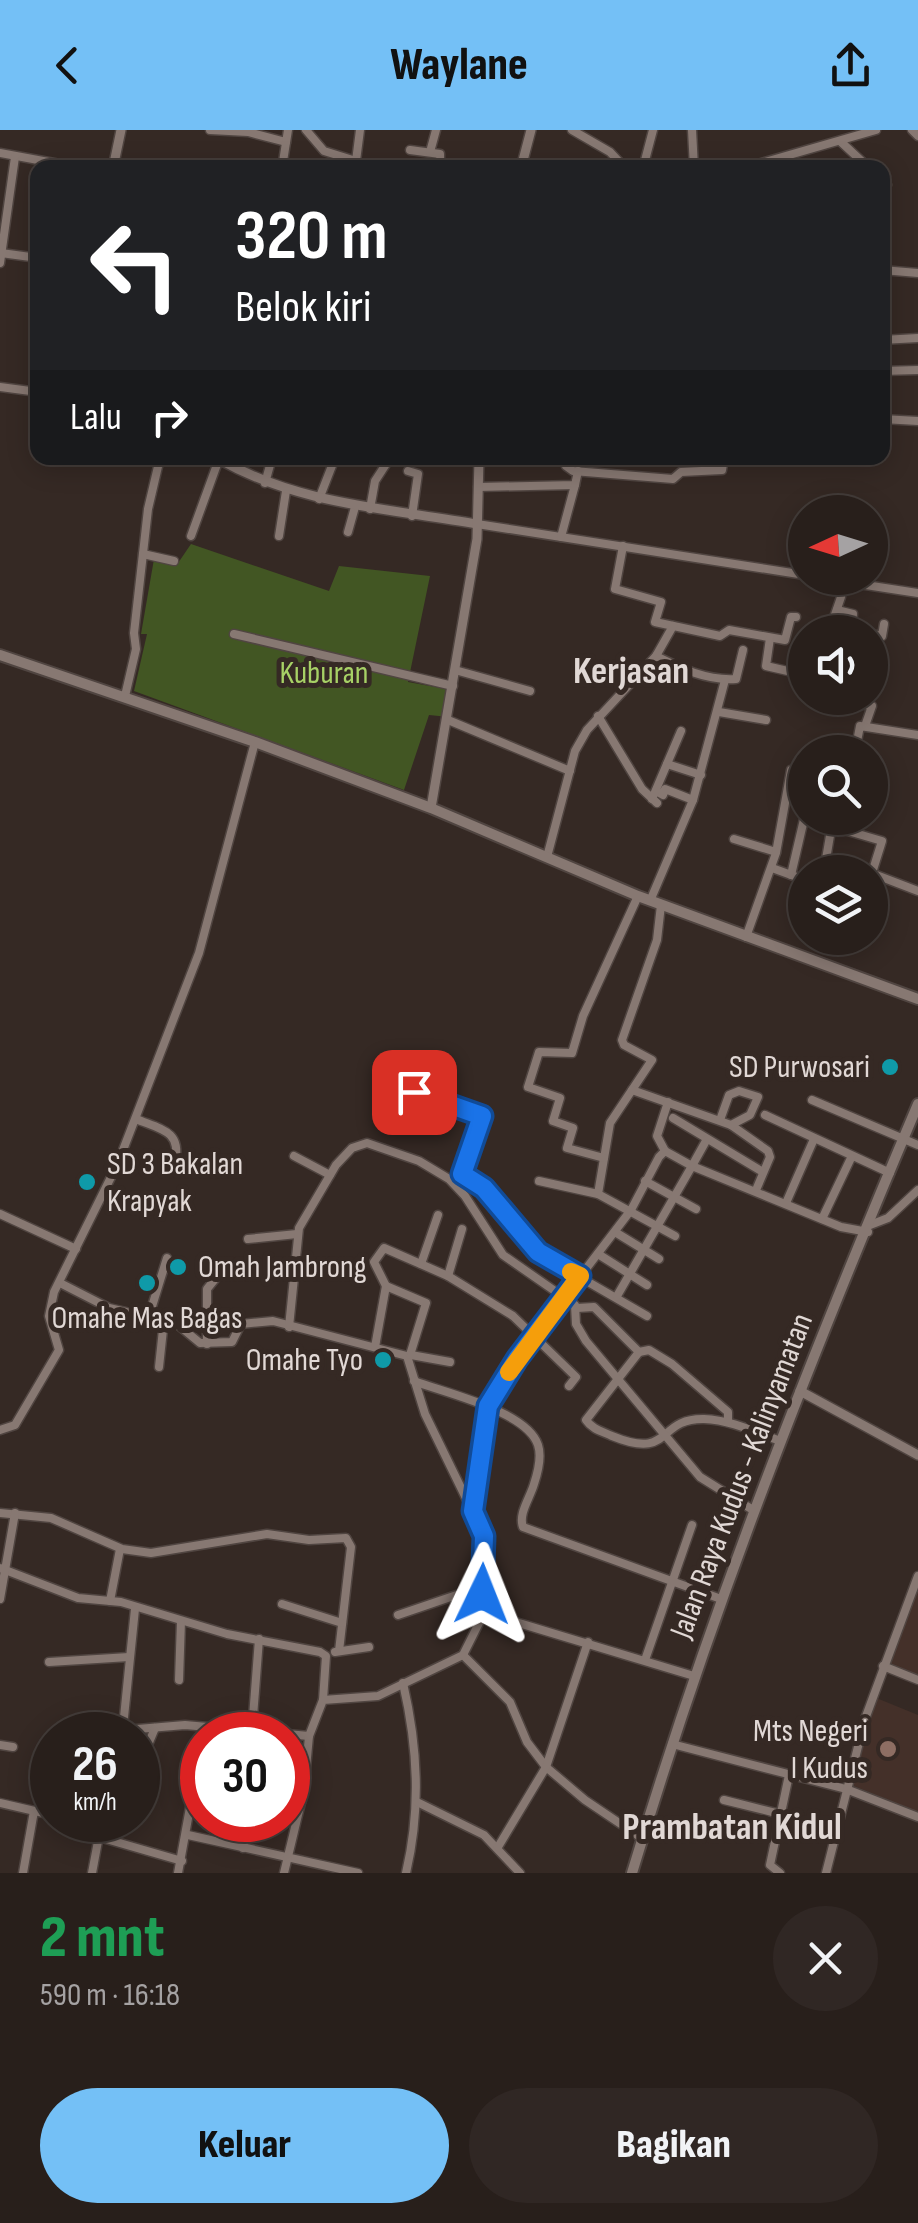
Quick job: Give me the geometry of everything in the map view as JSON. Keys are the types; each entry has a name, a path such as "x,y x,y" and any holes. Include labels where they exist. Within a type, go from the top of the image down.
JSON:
{"main road":[{"path":"0,654 431,808 650,901 918,999"},
{"name":"Jalan Raya Kudus - Kalinyamatan","path":"632,1873 694,1676 753,1510 918,1104"}],"street":[{"path":"114,160 121,130"},
{"path":"210,130 248,132 286,142"},
{"path":"283,160 288,130"},
{"path":"306,130 324,151 346,160"},
{"path":"356,160 360,130"},
{"path":"430,152 436,130"},
{"path":"523,160 531,130"},
{"path":"572,130 618,160"},
{"path":"645,160 653,130"},
{"path":"692,130 694,160"},
{"path":"783,160 876,130"},
{"path":"912,130 918,136"},
{"path":"840,142 860,160"},
{"path":"410,150 430,152 441,156 441,160"},
{"path":"0,154 33,160"},
{"path":"0,263 15,157"},
{"path":"1,253 30,257"},
{"path":"890,271 918,273"},
{"path":"890,340 918,338"},
{"path":"890,371 918,370"},
{"path":"0,387 30,391"},
{"path":"890,419 918,421"},
{"path":"125,696 136,649 134,633 159,465"},
{"path":"190,536 215,465"},
{"path":"231,465 286,491 370,509 788,572"},
{"path":"265,483 270,465"},
{"path":"319,499 332,465"},
{"path":"370,509 375,481 385,465"},
{"path":"431,808 478,524 479,465"},
{"path":"567,465 578,472 673,479 681,472 722,470 723,465"},
{"path":"408,471 418,474 412,516"},
{"path":"561,537 578,472"},
{"path":"478,487 575,485"},
{"path":"279,536 286,491"},
{"path":"348,532 355,506"},
{"path":"623,546 616,590 661,602 655,622 720,636 729,630 785,640 788,628"},
{"path":"144,554 174,561"},
{"path":"888,588 918,593"},
{"path":"835,615 838,595"},
{"path":"837,610 853,615"},
{"path":"547,856 575,751 598,716 656,656 674,626"},
{"path":"234,634 453,686"},
{"path":"770,638 766,666 788,671"},
{"path":"656,656 689,672 725,680 736,679 743,650"},
{"path":"456,670 530,691"},
{"path":"604,1158 567,1148 573,1128 553,1121 560,1098 528,1087 540,1052 572,1053 582,1016 650,901 693,800 720,712 725,680"},
{"path":"720,712 766,720"},
{"path":"865,726 869,715"},
{"path":"598,716 655,798"},
{"path":"448,720 481,730 494,741 570,771"},
{"path":"858,735 859,726 865,726 918,735"},
{"path":"655,798 681,731"},
{"path":"0,1430 15,1425 59,1350 49,1316 60,1282 136,1119 199,953 255,742"},
{"path":"667,764 700,775"},
{"path":"746,937 772,868 788,786"},
{"path":"655,798 663,795 665,789 693,800"},
{"path":"866,835 882,841 877,855"},
{"path":"734,839 776,852"},
{"path":"772,868 788,874"},
{"path":"888,880 918,891"},
{"path":"598,1194 610,1122 652,1059 624,1046 622,1040 657,940 650,901"},
{"path":"632,1090 731,1125 770,1153 756,1190"},
{"path":"720,1120 729,1095 740,1091 758,1097 750,1116 731,1125"},
{"path":"414,1092 482,1116 462,1174 484,1188 538,1252 647,1316"},
{"path":"812,1100 918,1145"},
{"path":"668,1102 657,1136 664,1151 705,1175 728,1177 822,1219 869,1229 888,1218 918,1190"},
{"path":"764,1115 890,1173"},
{"path":"672,1118 764,1172"},
{"path":"136,1119 173,1134 178,1142 175,1162"},
{"path":"617,1296 707,1139"},
{"path":"786,1203 814,1139"},
{"path":"290,1326 291,1285 299,1258 297,1234 330,1175 352,1148 366,1143 428,1165 465,1196 503,1255 577,1308 594,1307 639,1352"},
{"path":"473,1511 488,1406 615,1232 664,1151"},
{"path":"294,1156 330,1175"},
{"path":"822,1219 851,1158"},
{"path":"539,1180 598,1194 675,1236"},
{"path":"645,1180 696,1209"},
{"path":"0,1214 76,1250"},
{"path":"421,1264 438,1216"},
{"path":"448,1276 462,1229"},
{"path":"615,1232 660,1258"},
{"path":"248,1239 297,1234"},
{"path":"323,1700 378,1696 462,1655 485,1615 484,1536 424,1414 409,1356 426,1303 386,1286 374,1266 384,1248 448,1276 513,1316 576,1377 569,1386"},
{"path":"598,1254 647,1285"},
{"path":"149,1316 167,1258"},
{"path":"207,1344 206,1289 228,1263"},
{"path":"60,1282 108,1308 164,1320 207,1344 232,1342 245,1322 272,1321 409,1356 450,1362"},
{"path":"375,1347 386,1286"},
{"path":"577,1308 579,1330 700,1477 753,1510"},
{"path":"159,1367 164,1320"},
{"path":"728,1422 728,1412 672,1364 649,1350 639,1352 586,1424 632,1445 649,1446 689,1420 728,1422 780,1441"},
{"path":"414,1382 488,1406 524,1426 538,1444 539,1468 520,1518 523,1528 721,1599"},
{"path":"800,1391 918,1455"},
{"path":"0,1513 51,1518 120,1548 151,1554 267,1534 309,1540 346,1538 351,1547 339,1651"},
{"path":"0,1599 2,1568 14,1513"},
{"path":"646,1660 692,1525"},
{"path":"110,1602 120,1548"},
{"path":"2,1568 78,1598 110,1602 326,1655 370,1648"},
{"path":"826,1873 846,1788 883,1666 918,1576"},
{"path":"398,1615 482,1586"},
{"path":"282,1604 342,1623"},
{"path":"124,1712 135,1609"},
{"path":"485,1615 694,1676"},
{"path":"179,1680 181,1621"},
{"path":"258,1712 259,1639"},
{"path":"498,1848 546,1767 588,1642"},
{"path":"310,1733 323,1700 326,1655"},
{"path":"462,1655 510,1702 528,1742 546,1767 642,1839"},
{"path":"49,1662 129,1658"},
{"path":"883,1666 918,1680"},
{"path":"404,1683 416,1763 417,1802 406,1873"},
{"path":"672,1744 846,1788 918,1816"},
{"path":"0,1745 12,1747"},
{"path":"780,1873 770,1868 789,1774"},
{"path":"724,1800 780,1814"},
{"path":"417,1802 458,1820 498,1848 520,1873"},
{"path":"0,1803 30,1810"},
{"path":"23,1873 30,1834"},
{"path":"92,1873 98,1842"},
{"path":"116,1842 182,1861"},
{"path":"178,1873 186,1842"},
{"path":"218,1842 358,1873"},
{"path":"243,1848 244,1842"},
{"path":"284,1873 292,1842"}],"shaded area":[{"path":"918,1581 918,1677 885,1666"},
{"name":"Mts Negeri I Kudus","path":"874,1697 918,1715 918,1812 849,1784"}],"green space":[{"name":"Kuburan","path":"191,544 329,591 339,566 430,576 408,682 452,690 449,717 429,715 404,790 134,691 147,634 141,634 154,559 176,566"}],"slow traffic":[{"path":"509,1372 580,1276 571,1272"}],"place":[{"name":"SD Purwosari","path":"890,1067"},
{"name":"SD 3 Bakalan Krapyak","path":"87,1182"},
{"name":"Omah Jambrong","path":"178,1267"},
{"name":"Omahe Mas Bagas","path":"147,1283"},
{"name":"Omahe Tyo","path":"383,1360"},
{"name":"Mts Negeri I Kudus","path":"888,1749"}],"district":[{"name":"Kerjasan","path":"631,671"},
{"name":"Prambatan Kidul","path":"732,1827"}],"route":[{"path":"414,1092 482,1116 462,1174 484,1188 521,1237 538,1252 580,1276 517,1359 488,1406 473,1511 484,1536 482,1594"}]}
